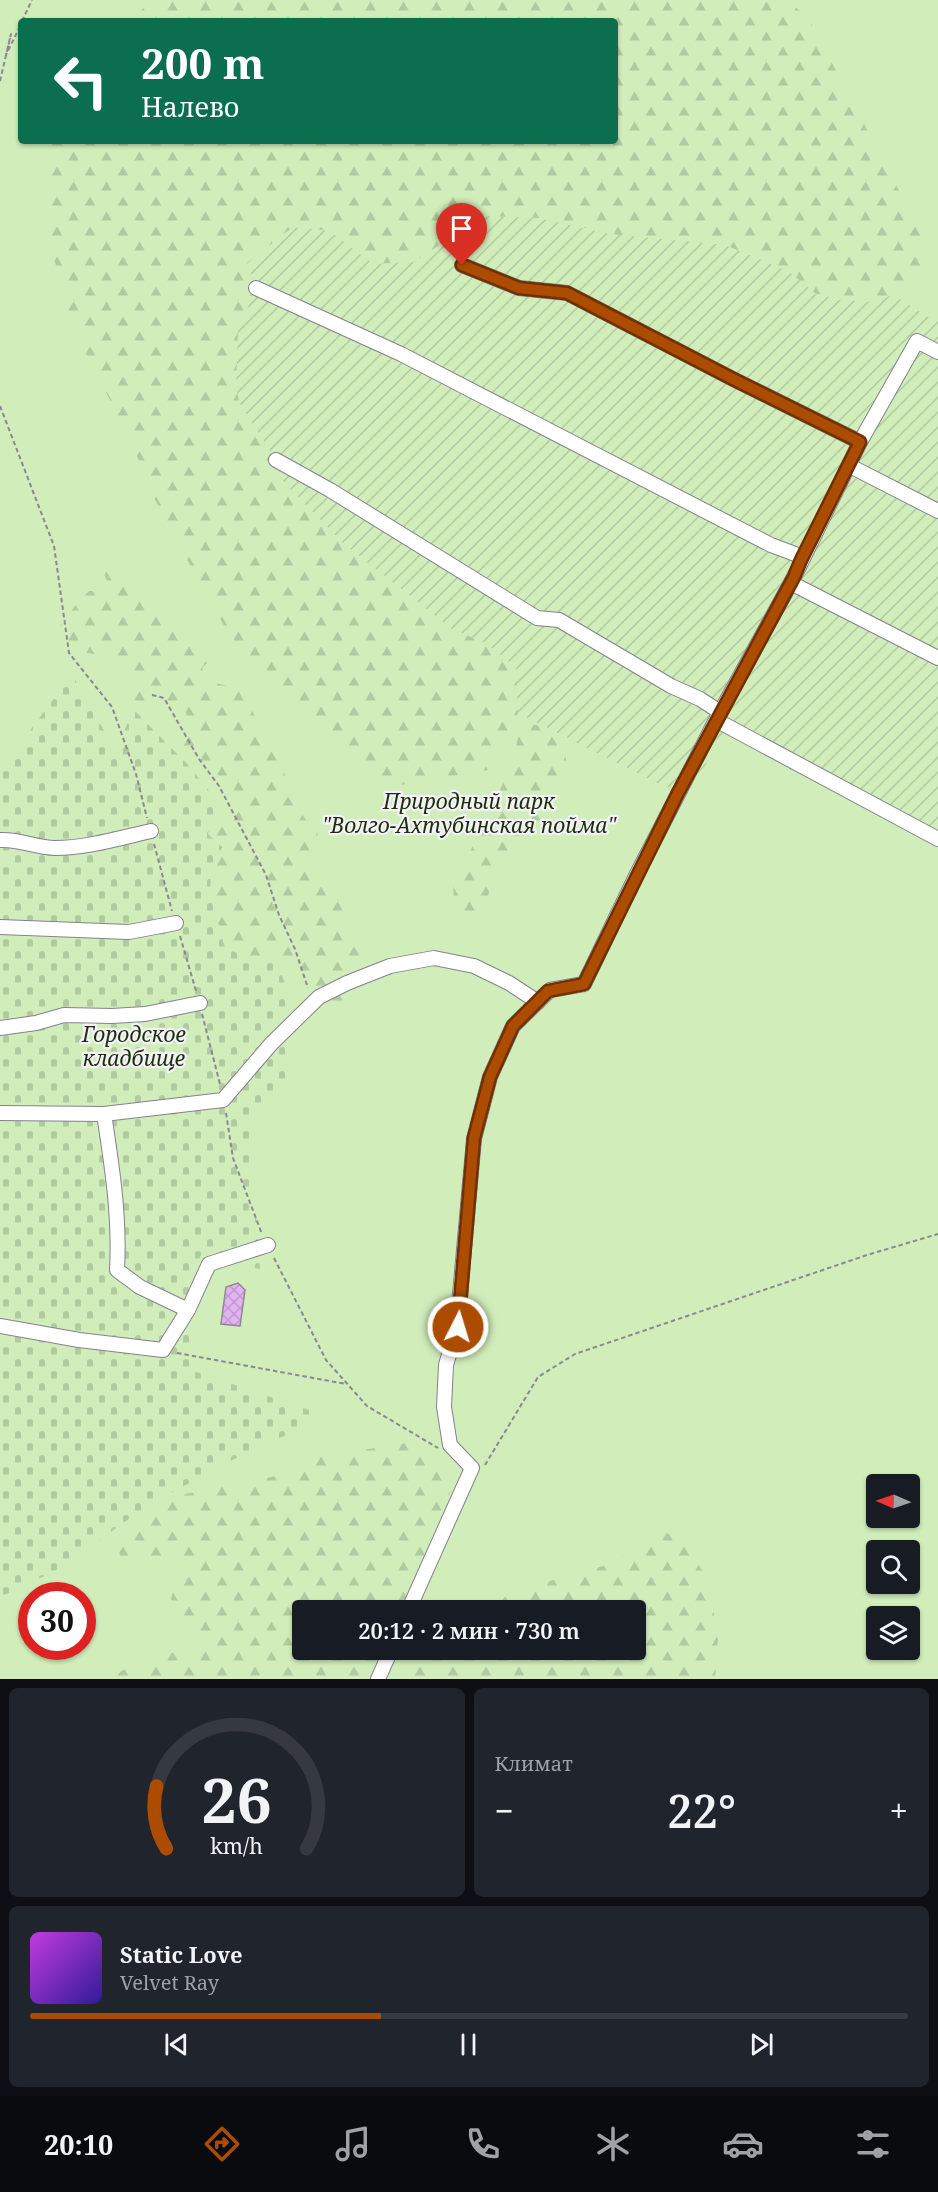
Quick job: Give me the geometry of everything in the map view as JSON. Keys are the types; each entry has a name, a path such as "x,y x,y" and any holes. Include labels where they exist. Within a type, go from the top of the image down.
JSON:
{"street":[{"path":"462,265 519,288 567,293 860,442"},
{"path":"256,288 401,354 771,545 802,557"},
{"path":"413,1600 472,1468 450,1445 444,1407 446,1365 458,1327 474,1138 494,1067 513,1026 550,990 584,984 718,716 791,584 802,557 850,466 860,442 917,341 938,352"},
{"path":"276,460 330,490 537,618 560,620 670,686 700,699 718,716 938,839"},
{"path":"850,466 938,512"},
{"path":"791,584 938,658"},
{"path":"0,840 15,839 53,849 97,843 151,831"},
{"path":"0,927 129,932 176,923"},
{"path":"0,1113 104,1114 224,1100 271,1044 314,1001 347,983 390,966 434,958 474,966 509,983 538,1002"},
{"path":"0,1028 36,1023 64,1015 145,1014 200,1004"},
{"path":"104,1114 116,1195 119,1236 117,1269 141,1287 188,1310"},
{"path":"0,1326 79,1340 163,1350 188,1310 209,1264 268,1245"},
{"path":"378,1679 387,1660"}],"path":[{"path":"24,18 32,0"},
{"path":"0,81 11,34 6,56 18,30"},
{"path":"0,406 54,546 69,653 112,707 136,774 200,1004 224,1100 233,1158 268,1245 326,1360 367,1406 443,1451"},
{"path":"152,695 164,698 244,831 267,875 279,915 295,949 314,1001"},
{"path":"472,1468 485,1465 538,1377 575,1354 867,1255 938,1234"},
{"path":"163,1350 287,1375 348,1384"}],"green space":[{"name":"Природный парк \"Волго-Ахтубинская пойма\"","path":"0,0 938,0 938,1679 0,1679"},
{"path":"150,0 785,0 798,9 811,23 926,242 928,266 893,295 873,302 839,300 815,293 788,271 538,218 484,216 414,262 373,264 330,231 256,288 238,331 239,402 276,460 281,479 343,543 452,629 486,643 516,668 518,713 488,770 389,787 231,638 151,492 132,443 71,325 50,242 47,146 48,144 618,144 618,18 135,18"},
{"path":"484,216 538,218 609,234 725,245 788,271 815,293 839,300 873,302 893,295 933,320 938,315 938,839 791,770 727,726 690,793 663,786 518,713 516,668 486,643 452,629 343,543 281,479 276,460 239,402 236,385 238,331 256,288 247,263 293,227 330,231 373,264 414,262"},
{"path":"107,555 192,643 207,653 209,661 203,667 200,680 247,693 256,720 278,758 296,803 302,814 318,832 316,842 307,856 313,864 316,883 340,890 346,897 344,923 348,938 364,955 366,975 361,993 331,1009 314,1001 321,988 302,984 297,976 284,967 247,958 225,947 209,891 212,873 222,847 208,834 211,824 228,814 226,795 223,782 217,773 189,759 166,742 189,721 184,708 180,704 156,705 145,711 133,709 128,690 133,670 94,654 82,652 60,637 59,628 77,603 89,591 98,591 109,584 100,567"},
{"name":"Городское кладбище","path":"72,674 116,752 133,709 188,765 228,814 211,824 208,834 222,847 211,881 214,910 225,947 246,958 277,963 286,986 290,1080 249,1117 260,1269 200,1256 190,1370 321,1414 299,1430 255,1448 150,1504 59,1569 32,1582 18,1582 18,1588 0,1597 0,771"},
{"path":"521,723 543,726 565,752 568,775 535,830 498,867 481,915 454,909 453,874 465,862 512,765"},
{"path":"407,1443 432,1464 453,1475 450,1493 427,1548 411,1600 292,1600 292,1660 383,1660 372,1679 111,1679 141,1662 200,1647 171,1599 185,1550 165,1557 122,1560 115,1543 159,1508 185,1494 272,1477 316,1457"},
{"path":"663,1531 683,1542 708,1579 718,1638 715,1679 410,1679 417,1666 429,1660 646,1660 646,1600 502,1600 508,1593 610,1564"}],"building":[{"path":"238,1283 245,1290 240,1326 221,1324 226,1287"}],"route":[{"path":"458,1327 474,1138 489,1079 513,1026 548,991 584,984 678,793 794,577 860,442 567,293 519,288 462,265"}]}
